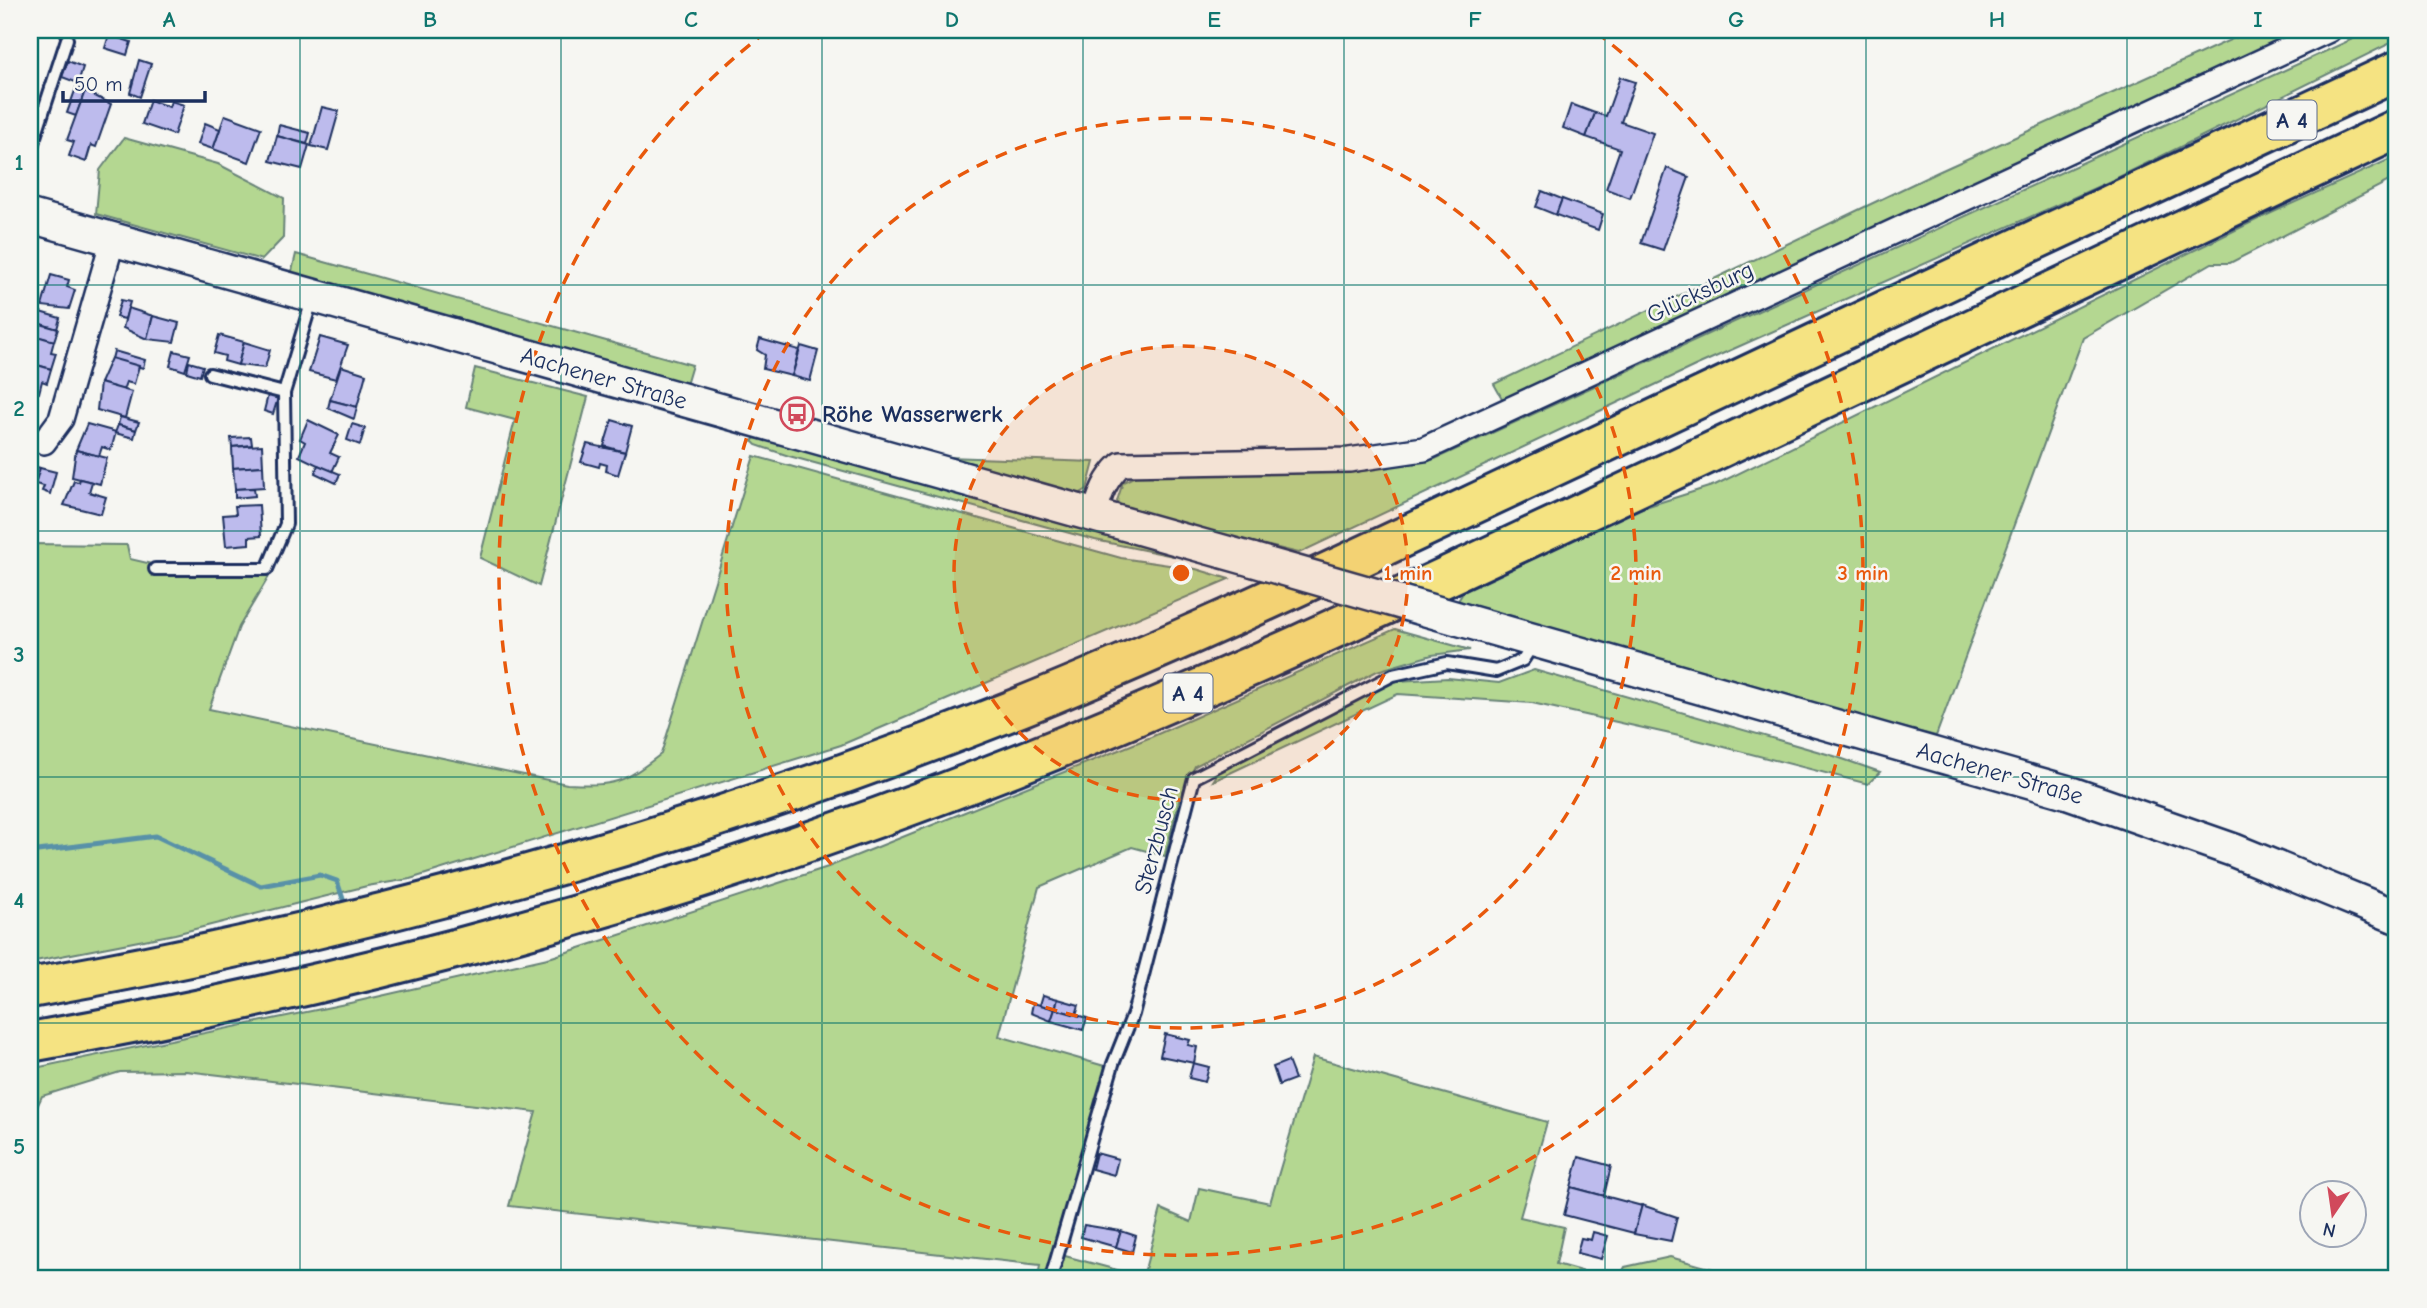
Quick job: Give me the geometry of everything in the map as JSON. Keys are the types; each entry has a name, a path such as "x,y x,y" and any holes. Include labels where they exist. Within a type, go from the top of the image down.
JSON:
{"highway":[{"name":"A 4","path":"30,988 247,945 528,874 687,825 989,719 1347,563 2397,71"},
{"name":"A 4","path":"30,1042 268,995 396,965 552,923 862,823 1015,766 1367,614 2397,129"}],"main road":[{"name":"Aachener Straße","path":"30,216 1253,560 2092,800 2222,846 2397,917"}],"street":[{"name":"Glücksburg","path":"1094,516 1100,493 1110,475 1121,464 1349,460 1424,449 2329,30"},
{"path":"44,442 61,419 113,239"}],"lane":[{"path":"30,152 67,39"},
{"path":"155,569 267,569 286,524 284,393 313,296"},
{"path":"210,374 284,393"},
{"name":"Sterzbusch","path":"1051,1278 1113,1064 1133,1014 1194,778 1393,675 1447,663 1496,671 1523,660 1536,641"}],"green space":[{"path":"2252,30 2303,30 1504,402 1494,384 1938,172"},
{"path":"2372,30 2397,30 2397,40 2115,179 1695,366 1299,553 1125,512 1117,501 1123,482 1142,473 1349,473 1435,459"},
{"path":"124,138 218,164 284,198 283,238 262,260 96,214 100,170"},
{"path":"2397,156 2397,177 2230,263 2212,263 2083,338 1936,736 1818,706 1458,601 1464,591 1639,509 1715,485 2256,220"},
{"path":"296,254 692,365 686,385 291,275"},
{"path":"475,368 588,397 539,586 480,558 515,420 466,407"},
{"path":"755,438 785,442 1179,553 1173,556 1095,540 789,456 756,445 752,441"},
{"path":"754,456 1121,558 1196,569 1229,579 841,745 410,879 367,886 175,934 30,962 30,544 127,545 130,559 173,569 214,567 271,573 239,627 209,709 567,784 608,783 637,772 661,754"},
{"path":"947,457 1094,462 1087,489 1076,496 950,462"},
{"path":"1395,629 1470,650 1432,655 1377,671 1195,766 1180,797 1165,856 1132,847 1039,887 999,1036 1108,1067 1054,1253 1143,1277 1161,1209 1191,1222 1199,1188 1270,1203 1313,1057 1547,1122 1520,1217 1564,1227 1556,1264 1606,1278 1038,1278 1040,1265 509,1206 536,1112 186,1071 120,1072 42,1096 30,1122 30,1069 350,1003 552,957 828,867 1151,737"},
{"path":"1534,670 1834,756 1880,772 1868,784 1697,740 1532,703 1398,694 1213,781 1224,764 1397,681 1448,678 1499,683"},
{"path":"1670,1257 1745,1278 1619,1278 1625,1267"}],"building":[{"path":"109,35 131,42 127,55 105,48"},
{"path":"139,60 151,64 140,97 130,93"},
{"path":"68,61 83,67 78,83 62,77"},
{"path":"1620,77 1635,82 1621,122 1653,133 1630,198 1606,189 1620,149 1586,137 1595,113 1606,116"},
{"path":"76,88 85,91 76,116 67,113"},
{"path":"85,91 111,104 96,147 91,145 86,162 69,156 74,142 67,140"},
{"path":"150,100 169,107 171,101 184,105 174,135 142,124"},
{"path":"1571,104 1595,113 1586,137 1563,128"},
{"path":"322,107 339,111 328,150 311,146"},
{"path":"225,115 261,128 249,162 213,149"},
{"path":"205,123 220,129 213,149 198,144"},
{"path":"279,125 310,133 307,144 277,136"},
{"path":"277,136 309,145 302,169 270,161"},
{"path":"1667,168 1689,177 1663,250 1641,243"},
{"path":"1542,191 1562,199 1556,215 1536,207"},
{"path":"1562,199 1603,214 1598,230 1556,215"},
{"path":"51,275 69,280 67,287 75,290 69,309 42,306"},
{"path":"121,300 130,302 125,319 116,317"},
{"path":"128,308 153,316 147,339 123,328"},
{"path":"30,309 60,318 57,329 30,321"},
{"path":"153,316 179,323 174,342 147,339"},
{"path":"30,321 58,329 54,341 35,336 36,333 30,331"},
{"path":"30,334 54,341 51,352 56,353 51,369 30,363"},
{"path":"219,335 244,342 238,365 224,361 225,356 214,353"},
{"path":"320,337 348,345 336,379 309,372"},
{"path":"760,339 799,350 792,376 763,369 765,355 757,350"},
{"path":"244,342 270,350 265,368 238,365"},
{"path":"801,346 818,351 810,381 792,376"},
{"path":"114,351 145,360 143,368 112,359"},
{"path":"174,351 190,355 185,371 170,366"},
{"path":"111,358 139,366 134,384 126,382 123,390 100,383"},
{"path":"189,362 203,366 200,376 187,372"},
{"path":"30,363 51,369 47,383 42,381 39,393 30,390"},
{"path":"341,366 366,374 357,407 330,400"},
{"path":"100,383 132,392 125,418 97,410"},
{"path":"268,395 278,398 273,414 264,411"},
{"path":"330,400 357,407 354,419 328,408"},
{"path":"120,417 139,422 136,430 118,425"},
{"path":"308,420 339,435 330,453 339,457 332,472 299,456 305,442 300,439"},
{"path":"612,420 632,426 625,452 604,446"},
{"path":"87,424 116,432 111,450 102,447 99,456 76,450"},
{"path":"352,424 365,428 360,445 347,440"},
{"path":"118,425 136,430 134,438 115,433"},
{"path":"251,437 252,445 232,447 231,438"},
{"path":"587,444 625,452 618,475 606,471 607,465 600,463 599,467 581,462"},
{"path":"262,445 263,466 233,468 232,447"},
{"path":"76,450 107,458 100,484 72,477"},
{"path":"30,465 40,468 35,484 30,482"},
{"path":"318,465 340,474 336,483 315,473"},
{"path":"263,466 264,487 235,489 233,468"},
{"path":"40,468 56,472 50,494 42,491 44,486 35,484"},
{"path":"80,479 92,482 89,492 106,497 101,514 64,505 74,481 79,482"},
{"path":"254,488 255,496 235,498 235,489"},
{"path":"259,505 261,536 249,537 249,544 226,546 223,515 236,514 235,506"},
{"path":"1043,995 1058,999 1055,1009 1040,1005"},
{"path":"1058,999 1079,1005 1076,1015 1055,1009"},
{"path":"1033,1003 1055,1009 1051,1021 1031,1013"},
{"path":"1055,1009 1087,1018 1083,1030 1051,1021"},
{"path":"1165,1034 1190,1040 1188,1045 1197,1047 1194,1063 1160,1056"},
{"path":"1288,1061 1295,1079 1279,1085 1273,1067"},
{"path":"1193,1063 1209,1067 1205,1082 1189,1078"},
{"path":"1096,1153 1118,1159 1114,1175 1092,1169"},
{"path":"1579,1157 1611,1166 1604,1196 1571,1187"},
{"path":"1571,1187 1642,1206 1634,1233 1564,1215"},
{"path":"1642,1205 1677,1217 1671,1241 1634,1234"},
{"path":"1084,1225 1121,1231 1116,1247 1081,1237"},
{"path":"1121,1231 1136,1236 1132,1252 1116,1247"},
{"path":"1593,1232 1608,1236 1601,1259 1577,1253 1581,1238 1591,1240"}],"waterway":[{"path":"30,852 156,836 261,886 320,875 337,881 346,908"}],"place":[{"name":"Röhe Wasserwerk","path":"797,414"}]}
